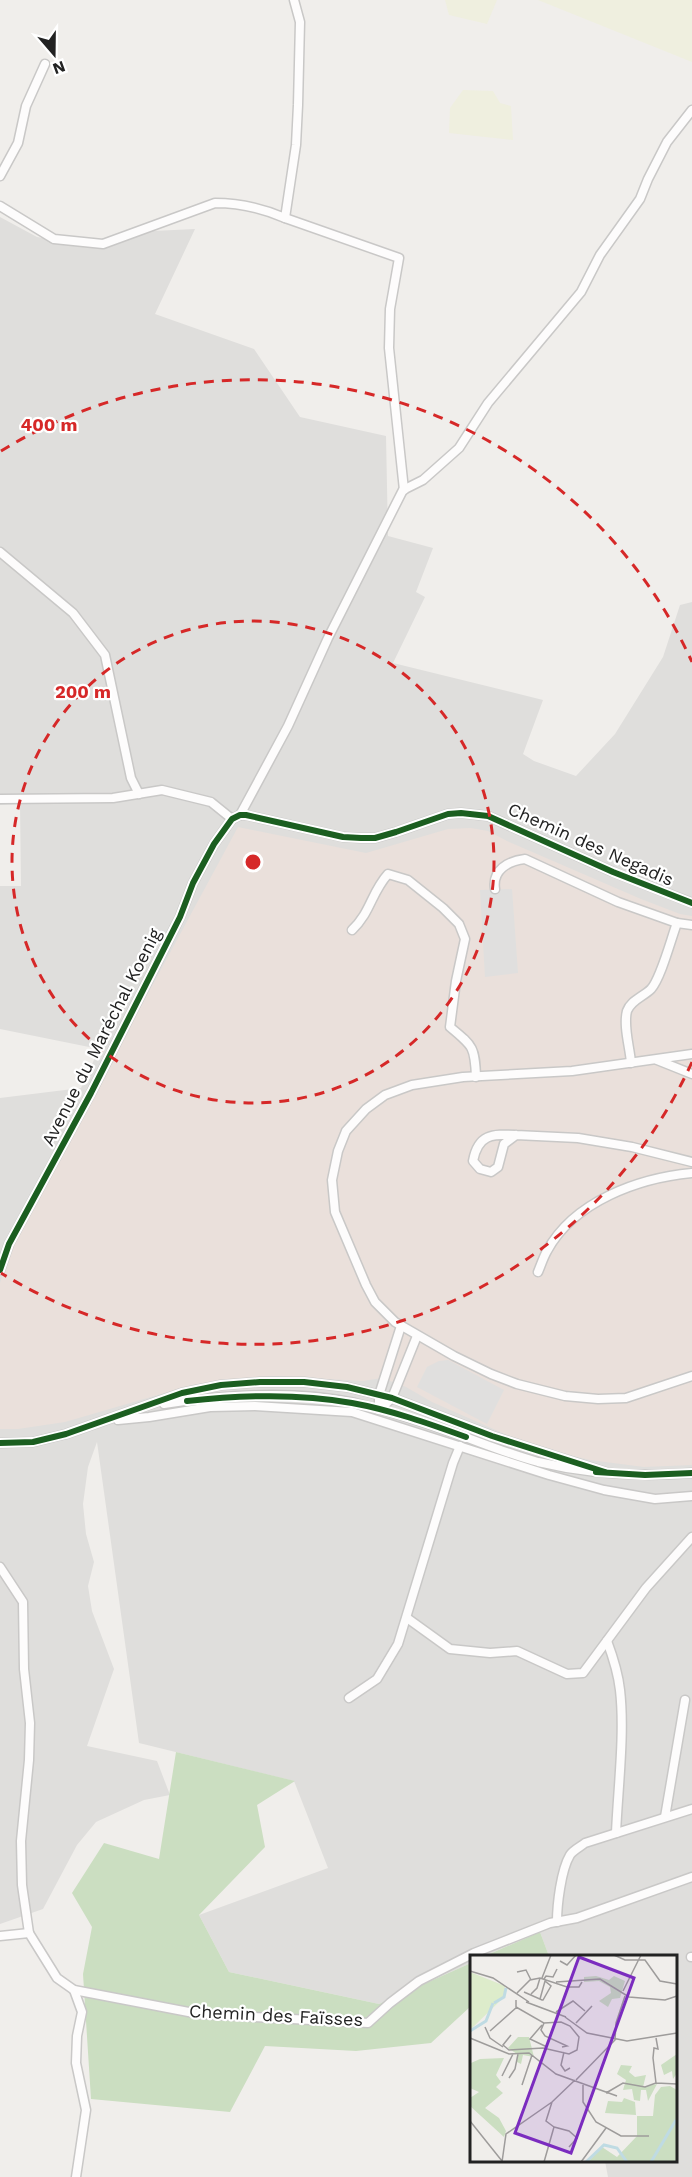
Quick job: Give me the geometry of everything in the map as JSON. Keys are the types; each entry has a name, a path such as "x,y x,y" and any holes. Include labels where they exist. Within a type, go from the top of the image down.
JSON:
{"street":[{"path":"285,218 296,145 298,105 300,22 294,0"},
{"path":"0,176 18,143 26,106 45,64"},
{"path":"0,206 54,239 103,244 216,203 226,203 272,213 399,258 390,309 388,348 404,490 423,480 459,448 489,403 538,340 581,292 600,255 640,199 667,142 692,110"},
{"name":"Avenue du Maréchal Koenig","path":"0,1270 9,1244 92,1093 180,917 193,883 214,844 236,817 288,726 311,672 404,490"},
{"path":"0,552 73,613 105,655 132,778 139,794"},
{"path":"0,799 113,798 162,790 211,802 236,817"},
{"name":"Chemin des Negadis","path":"236,817 343,837 361,838 396,832 448,814 488,816 613,872 692,903"},
{"path":"495,890 494,883 500,868 513,861 525,859 618,902 677,923 692,925"},
{"path":"352,930 362,921 380,883 388,874 408,880 459,924 465,939 456,981 450,1027 470,1043 475,1056 476,1077"},
{"path":"631,1063 626,1018 628,1008 636,999 651,989 677,923"},
{"path":"692,1054 572,1071 436,1080 412,1084 385,1095 366,1109 346,1131 338,1151 332,1180 335,1212 375,1302 395,1322 417,1336 491,1374 517,1384 565,1396 598,1399 626,1398 692,1376"},
{"path":"656,1060 692,1074"},
{"path":"516,1135 504,1144 498,1167 491,1172 480,1169 473,1161 475,1149 483,1139 494,1135 516,1135 578,1138 632,1147 692,1162"},
{"path":"538,1272 547,1250 557,1235 576,1217 603,1198 650,1179 692,1173"},
{"path":"379,1410 379,1395 401,1326"},
{"path":"379,1410 392,1398 417,1336"},
{"path":"0,1443 33,1442 66,1434 182,1393 221,1385 304,1382 347,1387 392,1398 492,1436 606,1472"},
{"path":"149,1406 230,1396 320,1399 353,1403 452,1432 536,1461 575,1470 645,1475 692,1473"},
{"path":"103,1422 210,1407 255,1406 352,1412 549,1475 604,1490 655,1499 692,1496"},
{"path":"349,1698 377,1679 398,1644 460,1446"},
{"path":"407,1618 450,1649 490,1653 517,1651 567,1674 583,1673 646,1588 692,1537"},
{"path":"0,1567 23,1602 24,1669 30,1723 29,1760 21,1841 22,1886 29,1934 57,1978 74,1990 82,2012 77,2036 76,2063 86,2110 76,2177"},
{"path":"607,1641 616,1666 621,1697 616,1833"},
{"path":"665,1817 685,1700"},
{"path":"557,1922 566,1864 571,1853 585,1843 692,1809"},
{"name":"Chemin des Faïsses","path":"470,1955 557,1922 577,1918 692,1877"},
{"path":"0,1936 29,1934"},
{"name":"Chemin des Faïsses","path":"74,1990 199,2014 368,2023 419,1981 470,1955"}],"shaded area":[{"path":"0,217 37,237 94,247 153,231 195,229 155,314 254,349 300,417 386,436 388,536 433,548 416,592 425,597 393,663 543,700 523,754 534,761 576,776 615,734 663,657 680,605 692,602 692,2177 608,2177 605,2162 677,2162 677,1955 549,1955 540,1932 487,1955 470,1955 470,1963 379,2004 229,1972 199,1915 328,1868 294,1781 139,1743 97,1442 88,1467 83,1504 86,1534 94,1562 88,1586 92,1611 114,1669 87,1746 157,1761 170,1795 144,1800 96,1822 77,1845 43,1909 0,1924 0,1098 81,1088 99,1049 0,1029 0,886 21,886 20,804 0,805"},
{"path":"238,827 366,853 448,829 471,828 488,831 641,899 680,914 692,916 692,1465 644,1467 569,1455 512,1437 382,1378 363,1381 275,1376 222,1380 192,1385 65,1422 18,1429 0,1429 0,1283 11,1247"},
{"path":"512,889 518,973 485,977 480,890"},
{"path":"448,1360 504,1390 487,1424 417,1387 427,1367 439,1361"}],"green space":[{"path":"445,0 497,0 487,24 449,15"},
{"path":"538,0 692,0 692,62"},
{"path":"463,90 493,91 500,103 511,106 513,140 449,133 450,108"},
{"path":"176,1752 295,1781 257,1805 265,1847 199,1915 229,1972 379,2004 470,1963 470,2007 431,2043 356,2051 265,2046 230,2112 91,2099 83,1974 92,1927 72,1893 104,1843 159,1859"},
{"path":"540,1932 549,1955 487,1955"}],"cycle path":[{"path":"0,1270 9,1244 91,1093 180,917 193,883 214,844 232,819 246,815 343,837 375,838 448,814 488,816 613,872 692,903"},
{"path":"0,1443 33,1442 66,1434 182,1393 221,1385 304,1382 347,1387 392,1398 492,1436 605,1472"},
{"path":"187,1401 270,1396 332,1400 396,1413 466,1437"},
{"path":"596,1472 645,1475 692,1473"}]}
